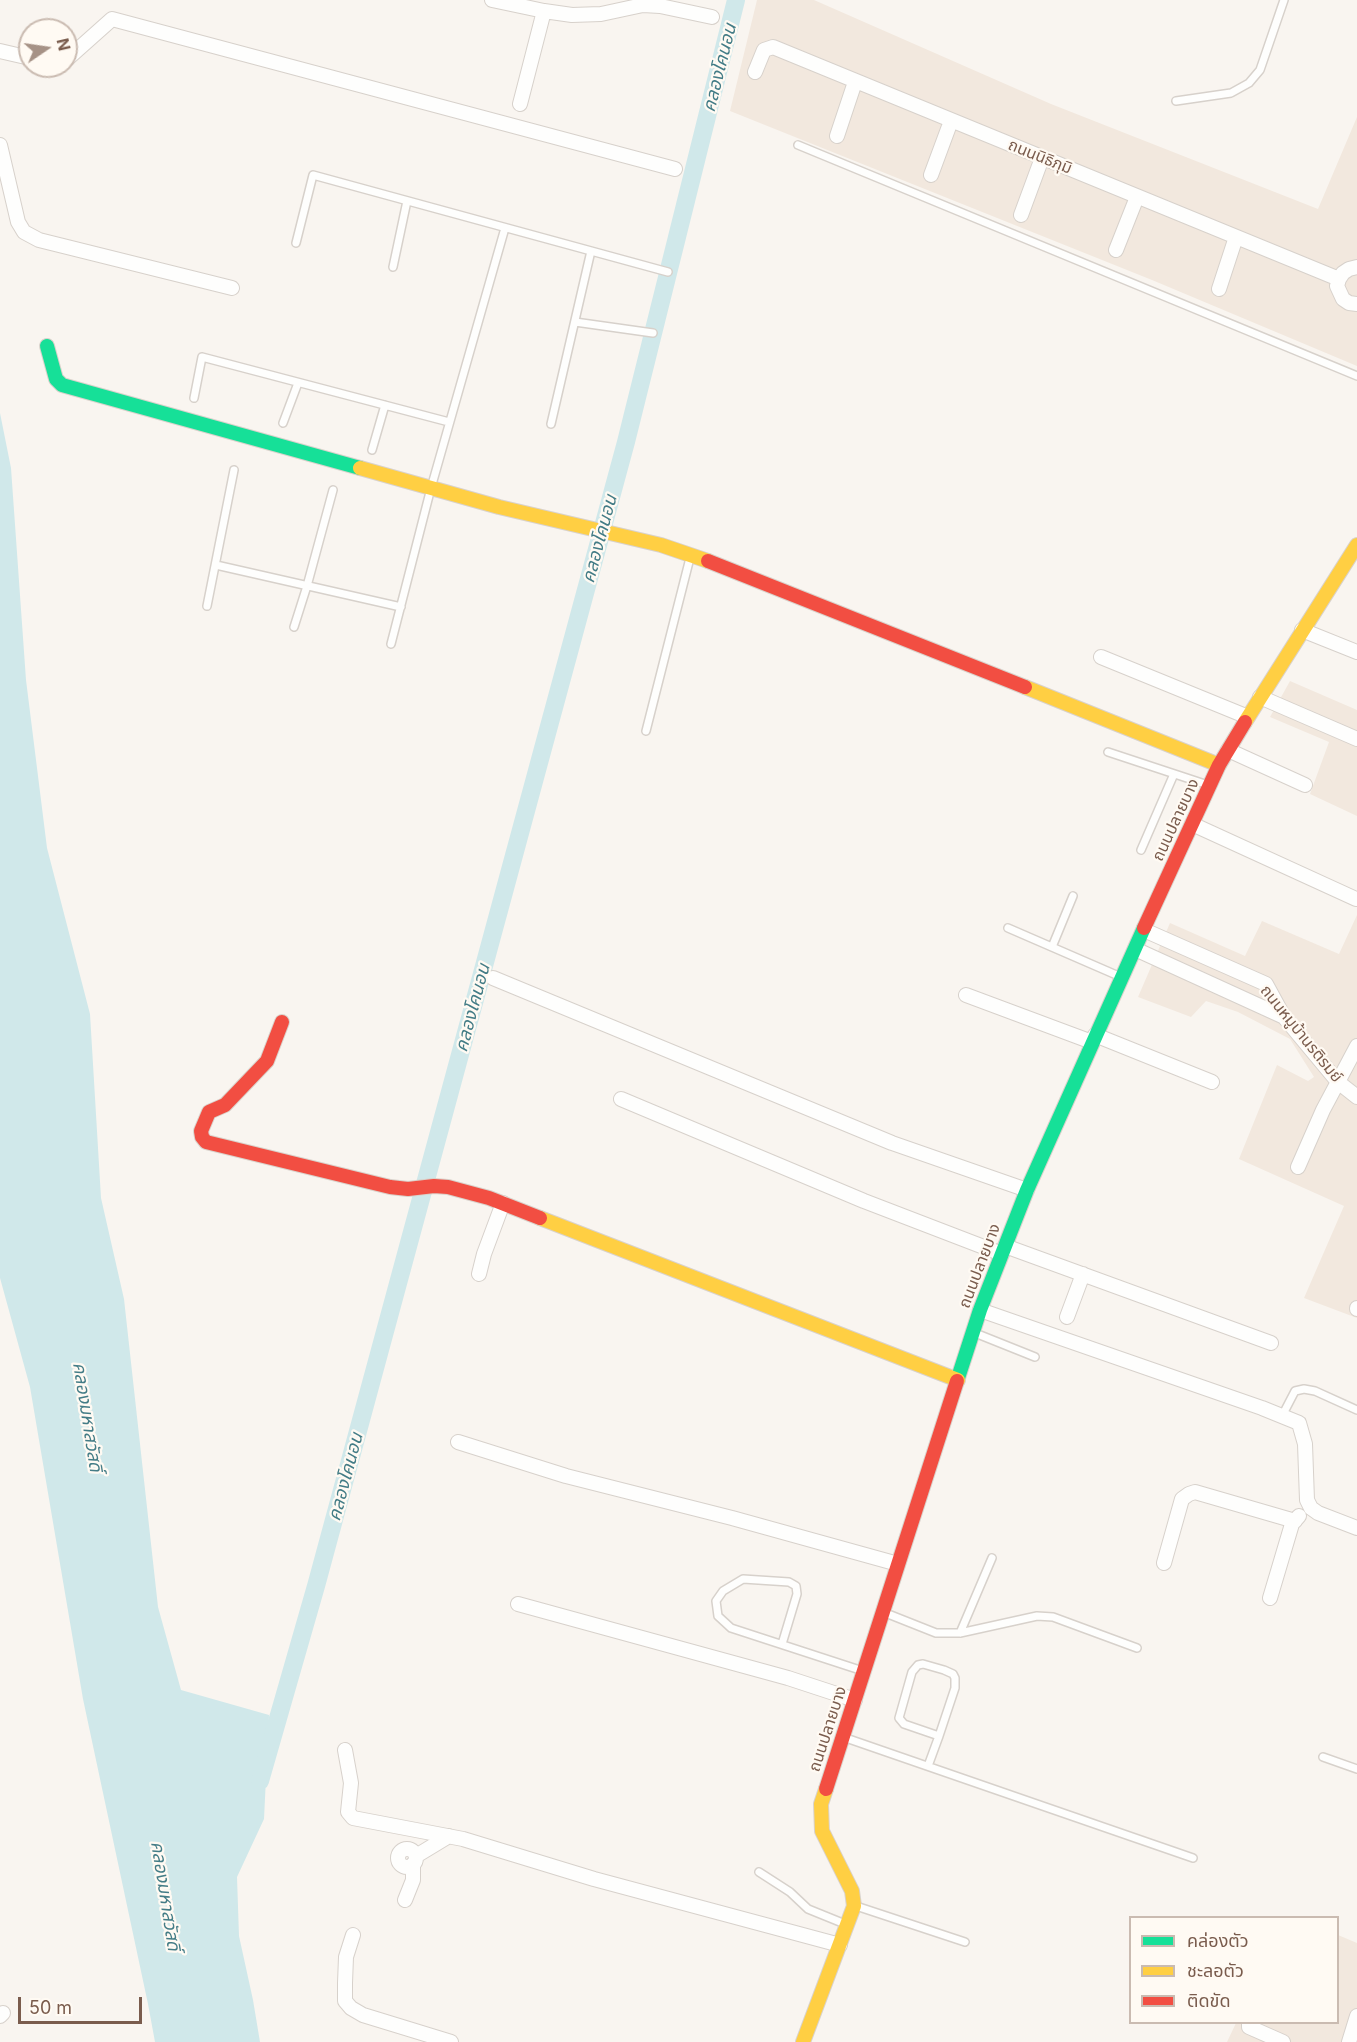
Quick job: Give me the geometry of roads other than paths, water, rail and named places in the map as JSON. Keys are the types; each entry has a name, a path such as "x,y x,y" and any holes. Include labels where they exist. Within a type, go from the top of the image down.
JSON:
{"street":[{"path":"492,0 544,11 586,15 661,3 712,17"},
{"path":"520,104 544,11"},
{"path":"78,49 112,19 675,169"},
{"name":"ถนนนิธิภุมิ","path":"755,72 764,50 772,47 1339,279"},
{"path":"0,51 18,55"},
{"path":"837,136 855,82"},
{"path":"931,175 951,121"},
{"path":"0,145 18,222 24,232 39,240 232,288"},
{"path":"1021,215 1042,158"},
{"path":"1116,250 1137,197"},
{"path":"1219,290 1236,237"},
{"path":"1357,267 1349,269 1339,279 1337,286 1343,299 1357,304"},
{"path":"47,346 56,379 62,385 499,507 661,545 1219,765"},
{"name":"ถนนปลายบาง","path":"854,1906 852,1891 822,1831 821,1804 980,1310 1027,1190 1093,1038 1219,765 1357,545"},
{"path":"1302,630 1357,652"},
{"path":"1101,657 1248,717"},
{"path":"1260,697 1357,739"},
{"path":"1228,750 1305,785"},
{"path":"1192,824 1356,899"},
{"name":"ถนนหมูบ้านรติรมย์","path":"1144,930 1266,984 1284,1017 1338,1082 1357,1097"},
{"path":"1135,949 1284,1017"},
{"path":"493,978 892,1143 1027,1190"},
{"path":"966,995 1093,1038 1212,1082"},
{"path":"282,1022 267,1061 225,1105 209,1112 201,1131 206,1142 390,1187 408,1189 434,1186 471,1192 958,1380"},
{"path":"1298,1167 1323,1110 1357,1046"},
{"path":"621,1099 864,1201 1003,1250 1083,1274 1271,1343"},
{"path":"478,1274 503,1203"},
{"path":"1067,1317 1083,1274"},
{"path":"980,1310 1299,1423 1303,1435 1307,1500 1311,1508 1357,1528"},
{"path":"458,1442 566,1476 732,1518 898,1564"},
{"path":"1164,1563 1182,1499 1195,1492 1295,1521"},
{"path":"1270,1598 1295,1521 1311,1508"},
{"path":"518,1604 789,1678 855,1700"},
{"path":"345,1750 351,1783 348,1812 353,1818 449,1836 594,1879 840,1946"},
{"path":"405,1900 413,1880 415,1860 449,1836"},
{"path":"803,2042 854,1906"},
{"path":"353,1935 346,1957 345,2001 351,2008 363,2015 451,2042"},
{"path":"1352,2037 1357,2016"},
{"path":"1249,2024 1250,2027 1283,2042"}],"lane":[{"path":"1176,101 1231,93 1249,83 1260,70 1284,0"},
{"path":"798,145 1357,376"},
{"path":"296,243 313,175 669,272"},
{"path":"393,267 407,201"},
{"path":"391,644 449,422 505,228"},
{"path":"551,424 591,251"},
{"path":"575,322 653,333"},
{"path":"194,398 202,357 449,422"},
{"path":"283,423 298,383"},
{"path":"372,450 385,405"},
{"path":"207,606 234,470"},
{"path":"294,627 333,490"},
{"path":"646,731 691,555"},
{"path":"216,565 401,607"},
{"path":"1108,752 1210,786"},
{"path":"1141,850 1174,774"},
{"path":"1052,947 1073,896"},
{"path":"1008,928 1122,978"},
{"path":"973,1333 1035,1356"},
{"path":"1282,1416 1295,1391 1304,1389 1315,1391 1357,1410"},
{"path":"960,1633 992,1558"},
{"path":"782,1644 797,1594 796,1586 789,1582 743,1580 723,1591 716,1601 718,1616 731,1628 864,1672"},
{"path":"883,1612 936,1633 960,1633 1037,1617 1053,1617 1137,1648"},
{"path":"928,1766 939,1736 955,1688 955,1678 953,1674 944,1670 923,1664 918,1665 912,1672 899,1718 904,1724 939,1736"},
{"path":"843,1737 1194,1858"},
{"path":"1323,1757 1357,1769"},
{"path":"759,1872 790,1892 807,1909 848,1925"},
{"path":"854,1906 965,1942"}],"water":[{"name":"คลองมหาสวัสดิ์","path":"0,413 11,468 26,680 47,848 90,1014 101,1198 124,1299 158,1607 181,1690 269,1715 264,1819 237,1877 239,1936 260,2042 155,2042 83,1699 30,1387 0,1278"}],"waterway":[{"name":"คลองโคนอน","path":"260,1781 316,1586 626,442 736,0"}]}
